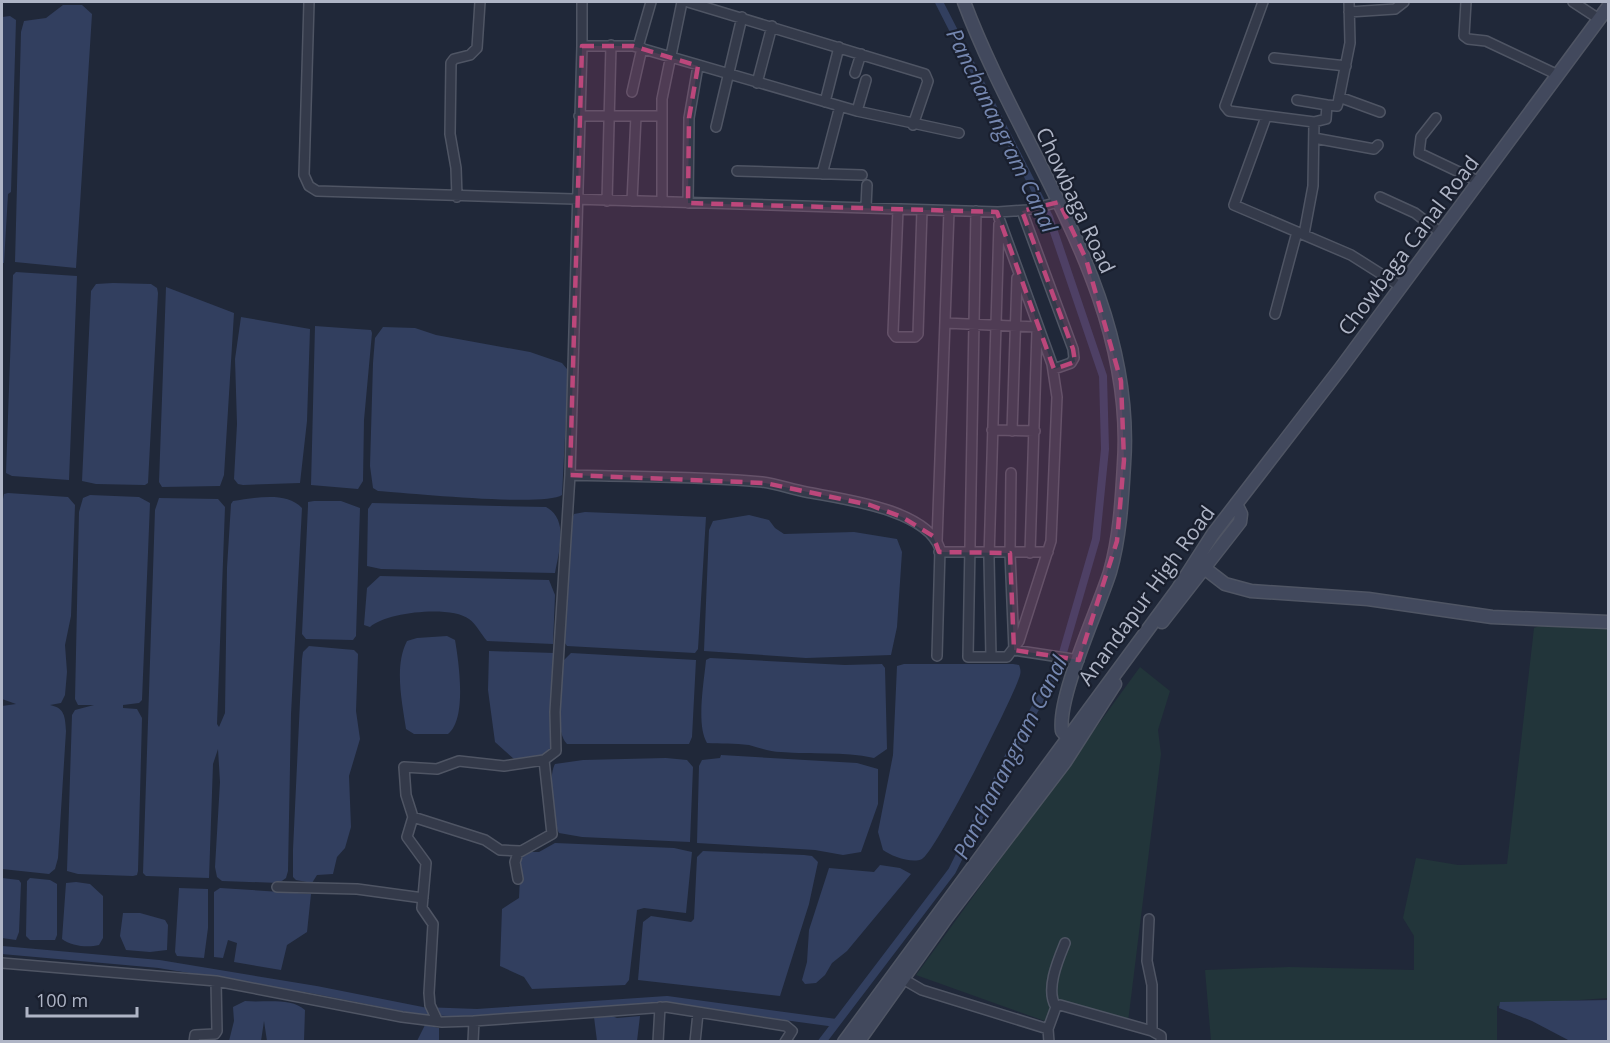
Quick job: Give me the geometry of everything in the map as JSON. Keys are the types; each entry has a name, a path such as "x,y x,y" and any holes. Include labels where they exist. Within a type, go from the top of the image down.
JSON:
{"main road":[{"name":"Chowbaga Road","path":"964,2 986,59 1054,203 1086,259 1104,314 1120,381 1125,429 1117,541 1111,568 1062,709 1061,723 1070,742"},
{"name":"Chowbaga Canal Road","path":"1236,504 1480,182 1608,8"},
{"name":"Anandapur High Road","path":"844,1041 1201,565 1240,522 1241,514 1236,504"},
{"path":"1201,565 1225,584 1251,591 1368,599 1502,618 1608,622"},
{"name":"Anandapur High Road","path":"858,1041 1065,762 1070,742"}],"street":[{"path":"309,2 304,175 309,186 317,191 457,197 866,207 999,215 1054,203"},
{"path":"457,197 456,168 450,134 451,63 453,59 470,55 477,48 480,2"},
{"path":"434,1013 433,924 423,914 426,862 407,837 413,817 406,795 404,767 437,769 447,763 468,761 494,766 544,760 554,755 557,744 555,712 570,475 582,2"},
{"path":"633,92 651,2"},
{"path":"662,202 660,116 682,2"},
{"path":"688,2 925,74 928,81 914,125"},
{"path":"1263,2 1225,106 1229,111 1314,122 1326,119 1327,105"},
{"path":"1297,100 1337,106 1350,43 1349,2"},
{"path":"1349,12 1395,9 1404,2"},
{"path":"1466,2 1464,36 1468,39 1486,41 1558,75"},
{"path":"1573,2 1599,19"},
{"path":"716,126 742,18"},
{"path":"758,83 772,26"},
{"path":"582,46 611,45 640,48 857,111 959,133"},
{"path":"606,201 611,45"},
{"path":"825,102 839,47"},
{"path":"855,73 861,54"},
{"path":"1274,58 1346,66"},
{"path":"688,203 689,118 698,66"},
{"path":"857,111 866,80"},
{"path":"1339,97 1380,112"},
{"path":"822,174 840,106"},
{"path":"579,116 660,116"},
{"path":"632,201 636,116"},
{"path":"1266,117 1234,205 1359,260 1400,286"},
{"path":"1436,118 1421,137 1419,153 1480,182"},
{"path":"1275,314 1311,203 1314,122"},
{"path":"1314,138 1374,149 1378,145"},
{"path":"737,171 862,175"},
{"path":"866,207 867,185"},
{"path":"1380,197 1415,213 1441,233"},
{"path":"897,209 893,333 896,337 915,338 918,334 922,210"},
{"path":"937,657 938,547 949,211"},
{"path":"1024,211 1073,349 1074,358 1071,363 1054,369"},
{"path":"976,212 968,657 1007,657 1014,650 1035,598 1048,552 1054,499 1057,397 1054,369 1017,273 999,215"},
{"path":"991,657 989,553 999,215"},
{"path":"1012,430 1017,273"},
{"path":"945,324 1037,325"},
{"path":"1030,553 1037,325"},
{"path":"992,430 1035,431"},
{"path":"1011,473 1010,553 1014,650"},
{"path":"570,475 765,483 870,505 925,528 938,547 989,553 1048,552"},
{"path":"1014,650 1040,652 1079,660"},
{"path":"413,817 485,840 500,850 520,851 552,834 544,760"},
{"path":"518,879 515,862 520,851"},
{"path":"277,887 357,889 423,898"},
{"path":"1149,919 1147,961 1152,980 1152,1031"},
{"path":"1049,1041 1048,1029 1056,1007 1051,996 1058,961 1065,943"},
{"path":"2,963 216,981 402,1017 434,1013 474,1022 660,1007 786,1026 792,1031 785,1041"},
{"path":"903,979 922,990 1048,1029"},
{"path":"194,1041 195,1035 215,1035 217,1031 216,981"},
{"path":"1056,1007 1062,1005 1152,1031 1158,1033 1161,1041"},
{"path":"658,1041 660,1007"},
{"path":"695,1041 698,1012"},
{"path":"473,1041 474,1022"}],"highlighted area":[{"path":"582,46 633,46 698,66 689,118 688,203 997,212 1054,369 1075,362 1073,349 1022,211 1059,202 1086,259 1121,381 1124,460 1117,541 1079,660 1014,650 1010,553 939,552 933,536 902,517 870,505 765,483 570,475"}],"green space":[{"path":"1554,620 1608,621 1608,998 1497,1006 1497,1041 1211,1041 1205,970 1289,967 1414,970 1414,936 1403,918 1416,858 1458,865 1507,864 1534,628"},
{"path":"1140,667 1170,691 1158,730 1161,754 1128,1022 1061,1004 1053,1024 916,975"}],"water":[{"path":"63,5 82,5 92,14 76,268 15,262 21,32 24,21 46,18"},
{"path":"10,16 16,20 11,192 8,194 4,263 2,263 2,17"},
{"path":"16,272 77,276 69,480 12,476 6,473 13,275"},
{"path":"96,284 151,284 157,288 158,293 148,483 145,485 96,484 82,481 91,291"},
{"path":"166,287 234,313 224,475 220,486 162,487 159,482"},
{"path":"241,317 310,329 307,421 300,483 243,485 238,484 234,479 237,424 235,359"},
{"path":"315,326 371,330 372,333 364,420 363,481 358,489 311,485"},
{"path":"383,327 415,328 436,335 530,352 562,363 567,369 568,378 562,495 530,500 504,500 378,491 373,488 370,466 373,363 375,338"},
{"path":"4,494 68,497 75,505 71,616 65,645 67,672 65,695 61,703 50,705 61,711 66,731 58,858 55,869 49,874 2,869 2,706 16,704 2,699 2,504"},
{"path":"90,495 139,497 150,503 142,700 139,703 123,705 123,708 137,709 142,718 138,871 137,875 133,876 78,874 67,871 72,715 75,710 94,705 78,705 75,699 79,512 83,498"},
{"path":"270,497 288,499 302,508 291,714 288,871 286,878 279,883 222,881 217,877 215,867 220,782 218,749 213,764 209,878 146,876 143,873 155,510 159,498 218,499 225,507 217,724 219,727 225,713 227,568 231,504 233,501"},
{"path":"341,501 360,508 356,636 353,640 306,639 302,634 308,502"},
{"path":"372,503 546,507 558,519 560,527 560,546 555,573 381,569 367,566 368,509"},
{"path":"585,512 706,517 698,649 695,653 567,646 564,642 570,523 574,514"},
{"path":"749,515 769,520 784,534 854,532 897,539 902,552 897,627 891,655 806,658 704,651 709,530 713,521"},
{"path":"380,576 549,580 555,595 553,644 487,641 469,619 448,612 404,614 390,617 370,627 364,625 367,588"},
{"path":"447,636 455,640 460,690 458,716 454,727 448,734 414,734 406,729 403,707 400,673 403,651 407,641"},
{"path":"309,646 354,650 358,654 356,711 360,739 349,776 351,827 345,848 337,857 333,874 317,875 312,883 296,880 293,877 302,659 303,652"},
{"path":"489,651 554,653 551,749 548,753 535,758 514,759 495,742 488,690"},
{"path":"571,653 696,660 692,737 689,744 567,744 560,728 559,717 564,660"},
{"path":"710,658 845,665 882,664 885,668 887,749 874,758 777,752 749,745 707,743 701,715 706,660"},
{"path":"904,664 1013,664 1019,665 1020,670 1019,678 1003,715 957,805 930,850 922,859 913,861 891,855 883,850 878,832 893,755 897,666"},
{"path":"721,755 857,763 878,769 878,804 861,852 843,855 815,850 697,843 699,766 702,760 720,758"},
{"path":"666,758 687,760 693,767 690,842 582,837 559,833 554,818 552,798 555,764 583,760"},
{"path":"555,843 674,848 692,852 686,913 644,908 637,910 629,980 625,985 532,989 524,977 500,966 502,909 519,898 521,858 527,852 539,852"},
{"path":"703,851 804,855 812,856 818,862 809,904 780,996 638,980 643,922 651,916 691,922 694,919 697,857"},
{"path":"880,865 900,868 911,874 847,951 832,963 825,975 816,983 805,984 802,980 807,962 809,930 829,868 874,872"},
{"path":"2,878 19,880 21,883 19,932 16,940 2,938"},
{"path":"30,878 50,880 57,884 57,935 55,940 30,940 26,936 27,881"},
{"path":"66,883 90,884 103,896 103,938 99,945 80,946 62,939"},
{"path":"179,888 208,889 208,928 204,958 177,956 175,952"},
{"path":"220,888 311,894 307,932 287,945 281,970 234,962 237,943 228,940 223,958 214,957 214,892"},
{"path":"123,913 140,913 165,920 168,925 167,950 150,952 126,950 120,936"},
{"path":"1608,1000 1608,1041 1570,1041 1532,1021 1499,1008 1500,1002"},
{"path":"245,1001 292,1003 305,1010 304,1041 267,1041 264,1021 261,1041 229,1041 234,1021 233,1007"},
{"path":"609,1015 617,1018 640,1016 637,1041 597,1041 594,1017"},
{"path":"425,1025 439,1028 439,1041 417,1041"}],"waterway":[{"name":"Panchanangram Canal","path":"822,1042 952,871 1009,756 1060,663 1096,539 1105,449 1103,376 1049,217 939,2"},
{"path":"2,950 159,964 316,990 422,1011 477,1013 667,1000 836,1023"}]}
